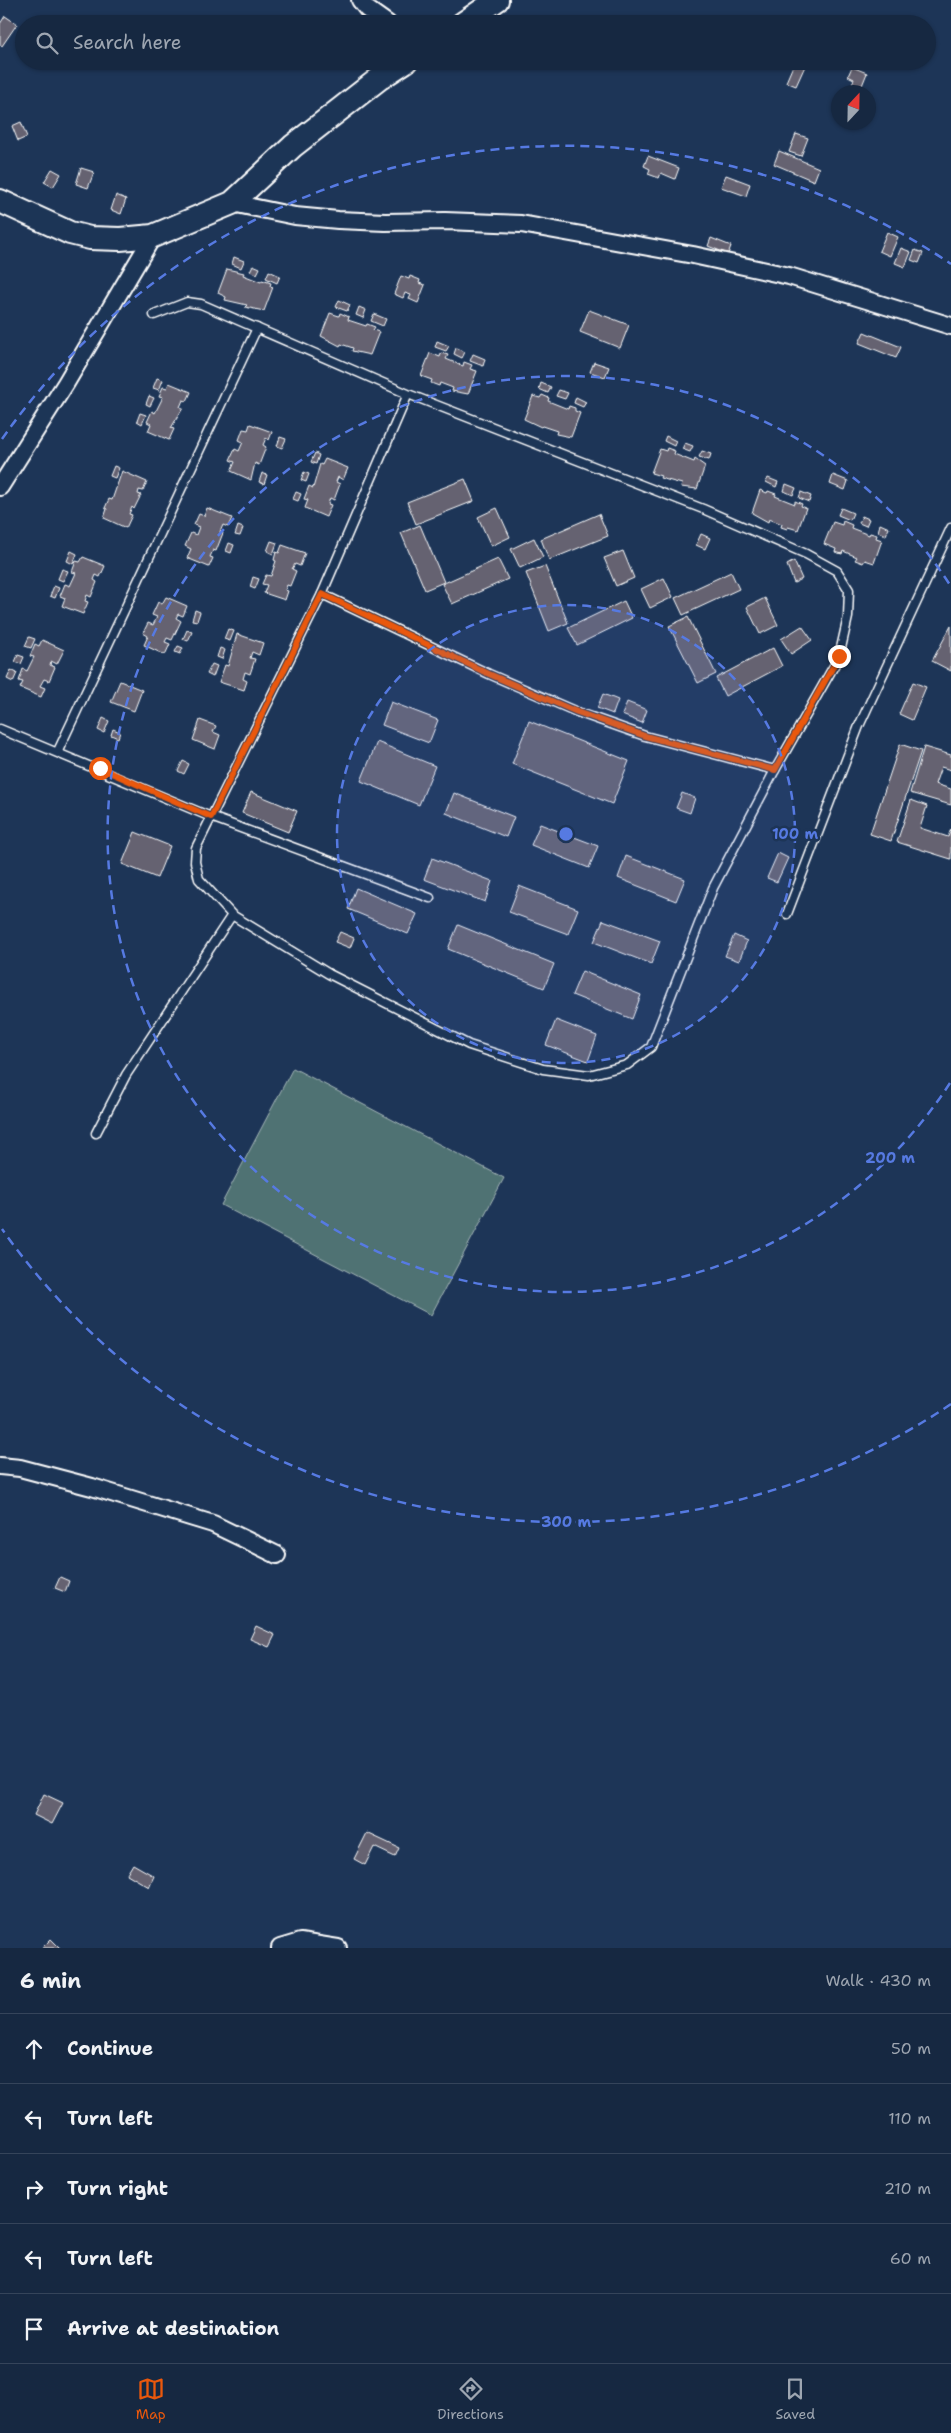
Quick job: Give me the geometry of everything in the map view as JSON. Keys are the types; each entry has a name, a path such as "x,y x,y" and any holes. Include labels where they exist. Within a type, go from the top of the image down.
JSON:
{"street":[{"path":"360,0 367,9 375,15"},
{"path":"475,15 497,0"},
{"path":"0,201 70,233 90,238 120,239 153,236 232,203 293,146 392,70"},
{"path":"232,203 295,216 338,220 520,224 693,255 789,276 951,326"},
{"path":"0,487 66,383 153,236"},
{"path":"0,1466 20,1468 92,1487 204,1522 278,1555"},
{"path":"280,1948 300,1942 338,1948"}],"lane":[{"path":"154,315 186,302 201,304 408,394 703,509 806,554 837,571 850,590 848,617 839,656 775,770 713,888 651,1047 627,1065 588,1075 543,1069 469,1045 329,974 232,915 199,879 195,862 196,848 322,594 408,394"},
{"path":"58,751 257,328"},
{"path":"787,914 859,726 951,528"},
{"path":"322,594 489,674 577,712 645,736 775,770"},
{"path":"0,729 58,751 211,817 430,898"},
{"path":"96,1133 126,1075 232,915"}],"green space":[{"path":"293,1068 504,1178 431,1315 221,1205"}],"building":[{"path":"5,16 15,23 15,27 2,46 0,45 0,24"},
{"path":"791,70 803,70 796,86 786,82"},
{"path":"851,70 860,70 867,73 862,85 852,84 854,79 848,76"},
{"path":"21,122 27,137 18,141 12,126"},
{"path":"796,134 808,138 801,156 789,152"},
{"path":"779,151 819,168 814,181 774,164"},
{"path":"648,156 679,168 675,179 661,173 659,178 648,174 650,169 644,166"},
{"path":"81,168 94,172 88,188 76,184"},
{"path":"52,169 61,174 53,187 44,182"},
{"path":"726,175 750,184 746,196 721,187"},
{"path":"116,195 126,199 121,214 111,210"},
{"path":"887,232 898,237 890,256 879,251"},
{"path":"711,238 731,246 728,254 708,246"},
{"path":"901,248 911,252 905,267 895,263"},
{"path":"915,250 923,253 919,263 911,260"},
{"path":"234,257 244,261 241,268 232,264"},
{"path":"253,265 260,268 257,274 250,271"},
{"path":"227,269 244,273 243,275 261,282 262,280 271,283 270,286 273,287 264,311 225,300 226,297 218,293"},
{"path":"269,271 280,276 277,283 266,278"},
{"path":"401,276 409,279 410,276 420,280 419,283 425,285 418,303 409,299 411,295 405,293 403,298 394,294"},
{"path":"339,300 350,305 347,311 336,307"},
{"path":"359,307 366,310 363,318 356,315"},
{"path":"589,310 629,325 620,348 580,332"},
{"path":"330,313 339,316 340,313 349,317 348,320 375,327 373,330 379,332 370,355 352,351 353,348 341,344 340,346 321,336"},
{"path":"374,314 386,319 383,326 371,321"},
{"path":"864,332 901,347 896,358 859,343"},
{"path":"437,341 449,346 446,351 435,347"},
{"path":"456,348 465,352 462,358 454,354"},
{"path":"430,353 440,357 441,353 448,355 446,359 463,366 464,362 472,365 470,369 477,371 468,394 452,391 453,388 440,383 439,386 431,383 432,380 421,376"},
{"path":"473,354 485,359 483,366 470,361"},
{"path":"594,362 609,367 605,377 590,372"},
{"path":"157,378 163,380 159,390 153,388"},
{"path":"169,383 191,392 187,401 183,400 180,407 183,408 171,428 174,429 169,440 148,431 151,424 147,422 152,411 155,413 163,397 159,396 163,387 167,388"},
{"path":"541,383 551,387 548,393 539,389"},
{"path":"559,390 568,393 565,399 556,396"},
{"path":"542,395 549,398 548,401 568,409 569,406 575,408 575,411 580,413 571,437 556,434 557,431 541,427 524,419 533,396 540,398"},
{"path":"149,396 154,398 150,406 146,404"},
{"path":"576,397 586,402 583,407 574,403"},
{"path":"140,413 146,415 142,424 137,421"},
{"path":"250,424 272,432 269,440 266,438 263,445 266,447 259,465 255,463 251,480 231,471 235,462 230,460 235,449 239,451 243,442 239,440 243,429 248,430"},
{"path":"666,436 676,441 674,446 664,441"},
{"path":"280,437 286,439 282,448 277,446"},
{"path":"685,443 693,446 690,452 682,449"},
{"path":"667,448 675,451 674,454 694,462 695,459 705,466 697,489 681,487 682,484 660,478 661,476 651,473 660,449 666,451"},
{"path":"702,451 711,454 709,460 699,457"},
{"path":"315,453 319,455 316,464 311,462"},
{"path":"325,459 348,468 343,480 338,477 336,482 340,484 334,500 330,498 328,504 331,505 326,517 305,508 308,500 304,499 309,486 313,488 320,464 322,465"},
{"path":"114,466 119,468 115,478 110,476"},
{"path":"122,471 147,482 143,491 139,490 138,494 141,495 134,509 132,507 129,514 132,515 126,528 104,518 107,509 105,508 109,499 112,500"},
{"path":"304,472 309,474 306,482 301,480"},
{"path":"262,473 267,475 264,484 259,482"},
{"path":"833,475 848,481 845,490 830,484"},
{"path":"768,478 778,482 776,487 766,482"},
{"path":"465,479 474,501 416,524 407,502"},
{"path":"786,484 796,488 793,495 784,491"},
{"path":"760,490 776,494 775,496 795,504 795,501 806,508 798,530 781,527 782,524 769,519 768,522 752,513"},
{"path":"296,492 301,494 298,501 293,499"},
{"path":"801,492 811,496 809,502 799,498"},
{"path":"207,508 232,518 228,527 223,525 220,532 223,533 216,551 213,550 210,557 213,558 209,567 187,558 191,549 185,546 191,533 196,535 199,527 194,525 199,514 204,516"},
{"path":"497,508 510,537 491,546 478,517"},
{"path":"841,508 853,513 850,520 838,515"},
{"path":"599,514 608,536 549,560 541,539"},
{"path":"862,516 869,519 866,526 859,523"},
{"path":"843,521 852,525 851,528 869,535 870,533 877,535 876,538 882,540 874,563 865,560 863,563 855,560 857,557 843,551 842,554 835,552 836,549 824,544 833,522 842,525"},
{"path":"880,524 889,528 886,535 878,532"},
{"path":"420,525 444,582 425,590 401,533"},
{"path":"238,526 243,528 240,536 235,535"},
{"path":"701,534 710,538 705,549 696,545"},
{"path":"534,538 543,557 520,568 511,549"},
{"path":"271,541 277,543 273,554 267,551"},
{"path":"229,543 234,545 231,553 226,551"},
{"path":"282,545 305,553 300,566 295,564 292,569 296,571 290,586 287,585 285,590 288,591 285,600 264,593 267,585 262,584 266,575 271,576 276,561 274,560 276,552 279,553"},
{"path":"71,551 77,554 73,564 67,561"},
{"path":"623,551 634,578 616,586 604,558"},
{"path":"83,557 105,566 100,577 96,575 94,580 97,582 91,597 87,595 85,601 88,602 83,614 62,606 65,598 60,596 65,584 70,586 76,573 72,572 76,561 80,562"},
{"path":"498,559 508,579 452,604 442,584"},
{"path":"794,561 802,579 794,583 787,565"},
{"path":"545,566 568,623 549,631 526,573"},
{"path":"62,569 68,571 63,581 58,579"},
{"path":"731,572 739,589 683,615 675,598"},
{"path":"253,577 259,579 255,589 250,587"},
{"path":"664,578 673,597 650,608 641,589"},
{"path":"54,586 59,588 55,598 50,596"},
{"path":"166,597 187,606 183,616 178,614 176,618 181,621 172,640 167,638 165,642 170,644 165,655 144,645 148,636 143,633 148,623 153,625 157,617 152,615 158,602 162,604"},
{"path":"765,598 778,625 760,634 747,607"},
{"path":"624,601 632,618 577,645 568,628"},
{"path":"195,610 200,612 197,621 192,620"},
{"path":"688,617 716,674 698,683 669,626"},
{"path":"802,626 812,640 791,654 781,639"},
{"path":"951,626 951,671 932,661"},
{"path":"228,629 234,631 230,641 224,639"},
{"path":"187,630 192,632 188,641 183,639"},
{"path":"237,634 263,643 259,655 252,652 250,658 255,659 250,674 245,672 243,679 247,681 244,690 219,682 225,665 228,666"},
{"path":"29,637 35,639 31,648 25,646"},
{"path":"42,640 64,650 57,664 51,661 50,665 55,667 49,681 44,679 40,686 45,688 41,697 20,688 23,682 19,681 23,669 27,671 34,657 30,656 35,644 39,646"},
{"path":"178,646 183,648 180,654 175,652"},
{"path":"220,648 225,650 222,659 217,657"},
{"path":"773,648 782,666 725,696 716,678"},
{"path":"18,655 24,657 21,664 15,662"},
{"path":"212,664 217,666 213,677 207,674"},
{"path":"11,670 17,673 13,682 7,679"},
{"path":"120,681 142,690 134,711 111,702"},
{"path":"913,682 926,687 912,720 899,714"},
{"path":"603,694 618,700 613,714 597,708"},
{"path":"391,702 438,720 429,743 382,725"},
{"path":"627,702 647,710 642,723 622,715"},
{"path":"103,718 109,721 104,733 98,730"},
{"path":"200,720 216,726 213,732 220,735 215,749 193,740"},
{"path":"529,721 629,761 612,804 512,764"},
{"path":"113,729 120,732 118,738 111,735"},
{"path":"377,742 435,766 419,805 361,781"},
{"path":"900,744 921,751 891,841 870,834"},
{"path":"924,747 951,755 951,770 941,767 935,784 951,789 951,805 910,793"},
{"path":"183,761 189,764 184,774 178,771"},
{"path":"251,792 297,811 288,832 242,813"},
{"path":"454,793 514,817 506,837 446,813"},
{"path":"682,793 695,798 690,813 676,808"},
{"path":"911,800 927,806 920,828 948,837 951,829 951,859 897,842"},
{"path":"540,824 598,846 589,868 531,845"},
{"path":"135,832 170,846 157,878 122,864"},
{"path":"778,853 788,858 777,882 767,878"},
{"path":"626,856 685,879 676,901 618,878"},
{"path":"432,858 492,881 485,902 424,879"},
{"path":"519,886 578,909 568,934 509,912"},
{"path":"356,888 417,914 408,934 348,909"},
{"path":"603,920 660,941 651,964 594,942"},
{"path":"458,925 554,964 544,988 448,949"},
{"path":"340,932 354,938 350,948 335,942"},
{"path":"734,935 747,941 739,961 725,956"},
{"path":"582,971 641,995 632,1019 572,995"},
{"path":"556,1020 597,1036 588,1061 546,1045"},
{"path":"60,1577 69,1581 65,1592 55,1588"},
{"path":"256,1626 275,1635 269,1647 250,1639"},
{"path":"44,1794 63,1803 52,1824 34,1815"},
{"path":"367,1833 399,1848 395,1857 374,1847 365,1865 354,1859"},
{"path":"133,1864 154,1876 149,1887 127,1874"},
{"path":"51,1939 60,1948 42,1948"}],"route":[{"path":"100,768 211,817 322,594 489,674 577,712 645,736 775,770 839,656"}]}
